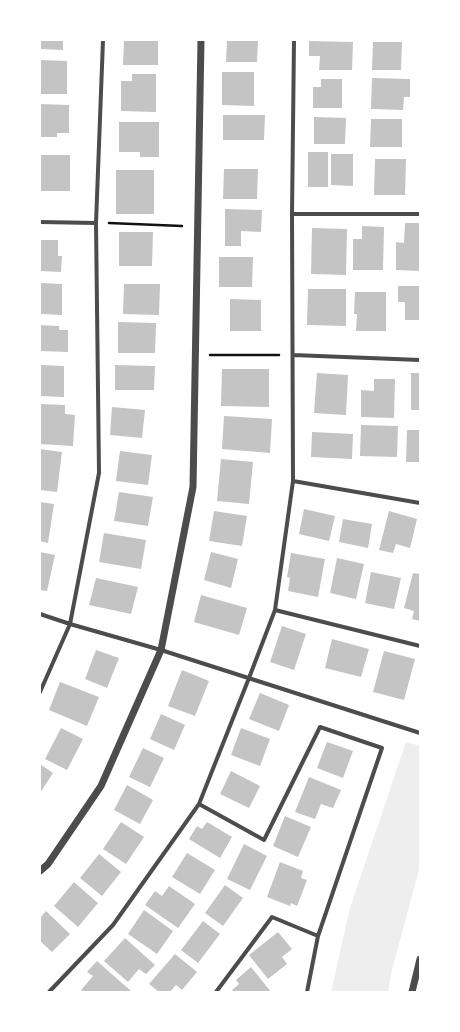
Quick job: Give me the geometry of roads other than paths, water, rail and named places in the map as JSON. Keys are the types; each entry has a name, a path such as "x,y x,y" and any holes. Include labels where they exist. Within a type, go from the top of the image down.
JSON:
{"street":[{"path":"40,692 70,624 99,473 96,223 103,40"},
{"path":"40,871 48,864 101,786 161,650 193,487 201,40"},
{"path":"48,992 114,925 199,804 275,610 293,481 292,214 294,40"},
{"path":"292,214 420,214"},
{"path":"40,222 96,223"},
{"path":"293,355 420,360"},
{"path":"293,481 420,503"},
{"path":"275,610 420,646"},
{"path":"40,614 161,650 420,732"},
{"path":"199,804 264,840 320,727 382,748 318,936 306,992"},
{"path":"216,992 272,916 318,936"},
{"path":"412,992 420,959"}]}
